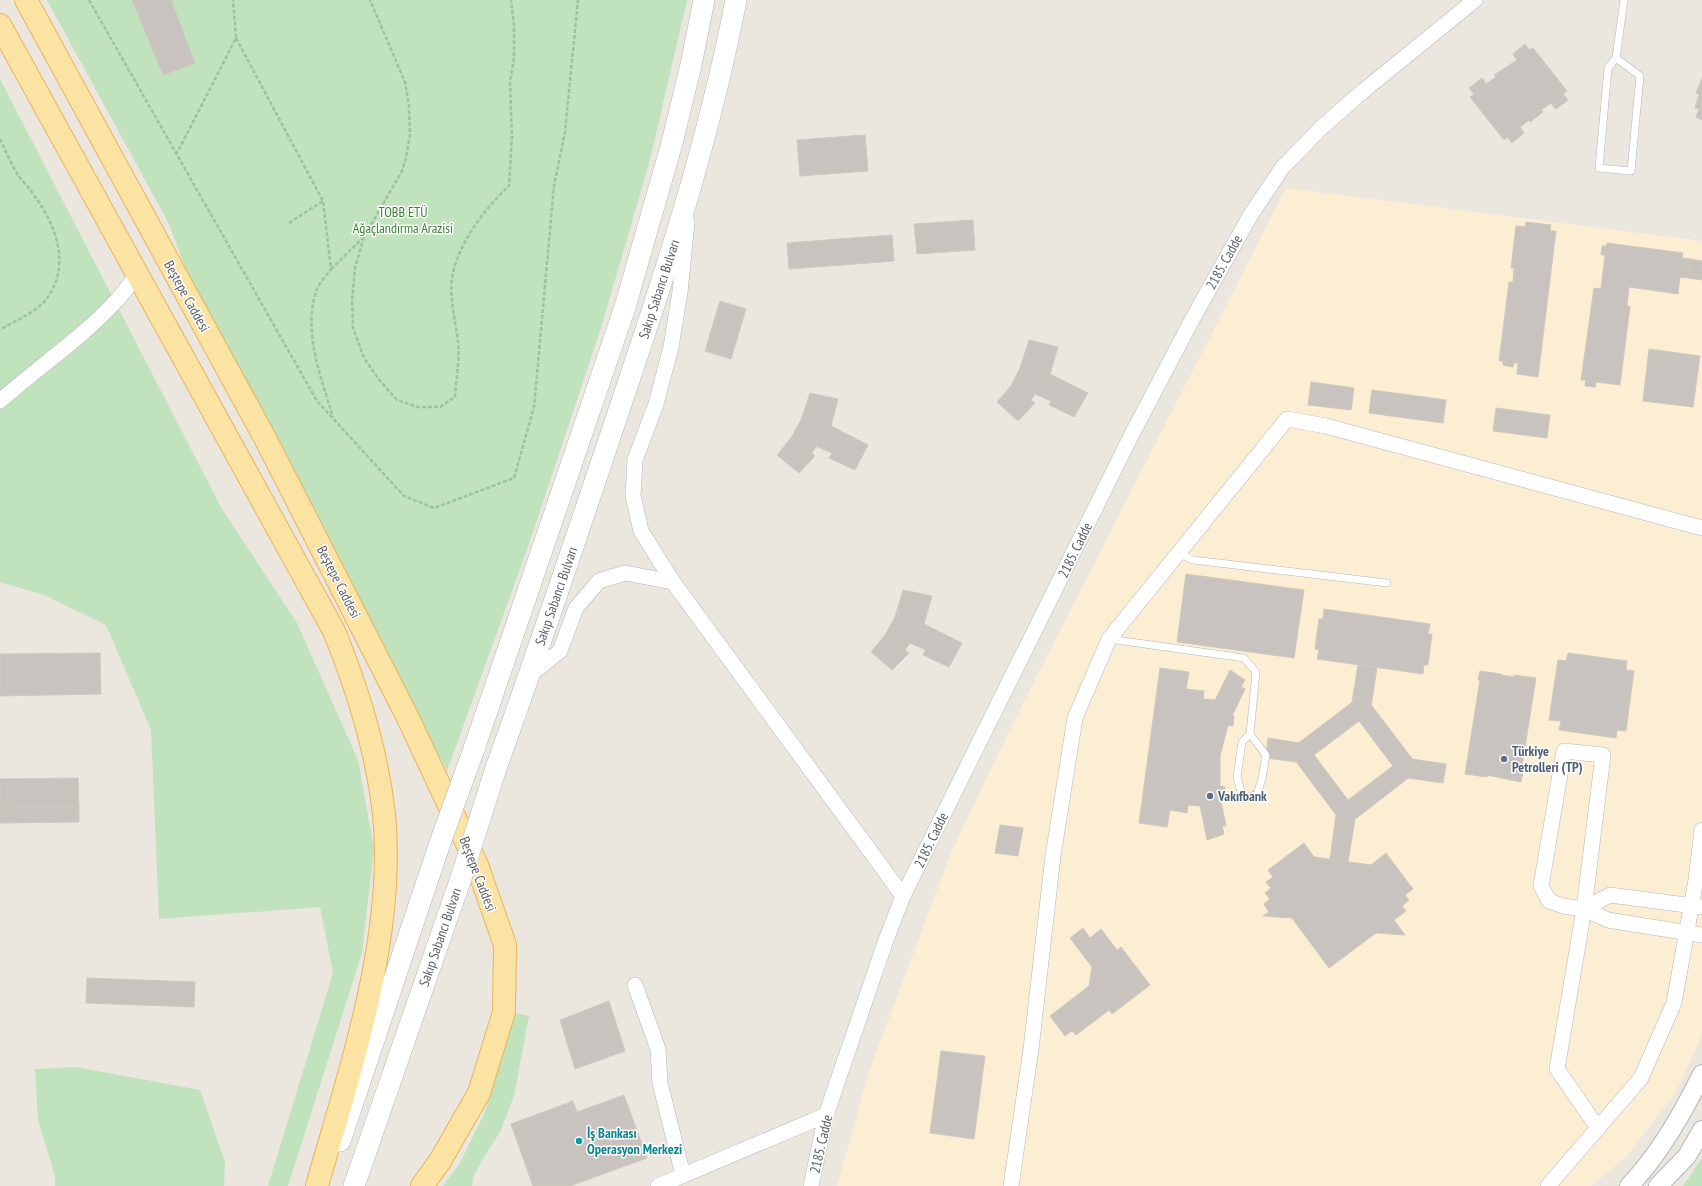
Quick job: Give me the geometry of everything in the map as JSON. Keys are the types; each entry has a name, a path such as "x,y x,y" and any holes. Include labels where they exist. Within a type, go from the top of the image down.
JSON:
{"main road":[{"name":"Beştepe Caddesi","path":"26,0 266,440 407,716 477,866 505,945 504,1012 479,1093 440,1161 422,1186"},
{"name":"Sakıp Sabancı Bulvarı","path":"325,1186 625,307 672,143 691,65 704,0"},
{"name":"Sakıp Sabancı Bulvarı","path":"354,1186 461,878 496,768 530,675 651,317 690,192 724,63 736,0"},
{"name":"Beştepe Caddesi","path":"0,25 334,631 352,676 377,768 384,815 386,861 381,926 368,994 358,1039 317,1186"}],"street":[{"name":"2185. Cadde","path":"811,1186 826,1115 886,940 903,896 1132,434 1193,318 1250,216 1282,168 1321,128 1474,0"},
{"path":"690,192 680,292 671,347 656,404 635,460 633,496 641,531 673,582 903,896"},
{"path":"0,401 79,336 116,301 137,275"},
{"path":"1011,1186 1031,1049 1052,856 1075,718 1109,639 1286,419 1326,426 1702,528"},
{"path":"530,675 560,651 576,608 598,581 625,573 673,582"},
{"path":"1598,1128 1557,1069 1584,909 1602,755 1564,751 1541,886 1549,901 1563,906 1584,909 1608,920 1702,936"},
{"path":"1548,1186 1641,1078 1674,1003 1686,933 1696,907 1696,880 1702,830"},
{"path":"1584,909 1610,895 1696,907"},
{"path":"635,985 658,1049 660,1083 683,1175"},
{"path":"1630,1184 1665,1140 1689,1100 1702,1074"},
{"path":"658,1186 826,1115"},
{"path":"1658,1186 1687,1156 1702,1130"}],"lane":[{"path":"1616,58 1640,76 1631,171 1599,168 1608,68 1616,58 1624,0"},
{"path":"1178,553 1193,560 1387,583"},
{"path":"1109,639 1244,658 1256,672 1250,734 1242,742 1237,777 1243,800 1257,794 1262,779 1266,756 1250,734"}],"path":[{"path":"89,0 317,400 404,496 434,508 514,478 534,407 553,193 564,132 578,0"},
{"path":"92,0 92,6"},
{"path":"233,0 236,38 323,201 331,269"},
{"path":"370,0 405,82 409,106 410,136 402,171 364,237 355,268 352,300 354,328 364,358 380,381 397,400 418,407 440,407 456,397 458,344 452,279 457,259 466,241 479,221 497,197 509,186 512,136 510,82 514,58 514,25 511,0"},
{"path":"176,155 236,38"},
{"path":"0,139 18,174 34,194 46,214 60,250 60,261 55,285 48,298 38,308 0,330"},
{"path":"289,223 323,201"},
{"path":"334,419 315,353 310,318 317,288 331,269 364,237"}],"shaded area":[{"path":"1286,188 1702,241 1702,1031 1699,1042 1675,1094 1626,1157 1591,1186 837,1186 869,1072 951,853 1016,717"}],"green space":[{"name":"TOBB ETÜ Ağaçlandırma Arazisi","path":"47,0 687,0 650,160 601,328 530,541 447,771 203,314 168,222"},
{"path":"0,79 222,509 297,623 358,760 374,849 362,953 288,1186 268,1186 333,973 320,907 159,919 151,730 106,625 44,595 0,582"},
{"path":"515,1013 529,1016 514,1096 500,1132 473,1177 472,1186 443,1186 460,1163 485,1112"},
{"path":"76,1067 200,1090 225,1162 224,1186 55,1186 55,1176 38,1120 35,1069"},
{"path":"1702,1158 1702,1186 1683,1186"}],"building":[{"path":"132,0 171,0 195,63 163,75"},
{"path":"1525,44 1529,50 1533,48 1567,91 1563,94 1568,100 1556,109 1551,103 1541,110 1543,112 1530,122 1529,120 1520,127 1524,133 1512,143 1507,137 1504,140 1470,97 1474,94 1469,88 1482,78 1486,84 1496,77 1494,75 1517,60 1513,54"},
{"path":"1702,78 1702,120 1696,117 1699,109 1695,108 1699,94 1696,93"},
{"path":"865,135 868,171 800,176 797,140"},
{"path":"973,220 975,250 917,254 914,224"},
{"path":"1526,222 1551,225 1550,231 1556,231 1538,377 1517,374 1518,363 1514,363 1513,367 1503,365 1503,361 1499,361 1509,282 1513,282 1514,268 1511,268 1516,226 1525,227"},
{"path":"892,235 894,261 789,269 787,243"},
{"path":"1607,243 1683,253 1682,258 1690,259 1688,278 1680,277 1678,294 1629,287 1627,306 1630,306 1620,385 1596,382 1595,387 1585,386 1586,380 1581,380 1594,288 1601,289 1605,255 1601,255 1602,246 1606,246"},
{"path":"1690,259 1702,261 1702,280 1688,278"},
{"path":"720,301 746,309 731,359 705,351"},
{"path":"1029,340 1058,347 1050,374 1088,393 1074,417 1049,405 1051,401 1035,394 1031,400 1035,403 1018,421 997,402 1011,386 1020,368"},
{"path":"1649,349 1700,356 1693,407 1643,401"},
{"path":"1311,382 1354,388 1351,410 1308,405"},
{"path":"1372,390 1446,400 1443,423 1369,413"},
{"path":"810,393 838,399 831,426 868,445 855,470 829,458 832,453 816,446 812,453 815,456 799,473 777,455 791,438 801,420"},
{"path":"1496,408 1550,415 1547,438 1493,431"},
{"path":"1186,574 1304,590 1294,658 1177,642"},
{"path":"903,590 932,596 924,624 962,643 949,667 923,655 926,650 910,643 905,650 909,653 892,670 871,652 885,635 895,617"},
{"path":"1324,609 1430,624 1428,634 1432,634 1428,665 1424,665 1423,674 1317,659 1319,650 1315,649 1319,619 1323,619"},
{"path":"100,653 101,694 0,696 0,654"},
{"path":"1568,653 1627,661 1626,670 1634,671 1626,731 1617,730 1616,738 1559,730 1561,721 1549,720 1558,660 1566,661"},
{"path":"1358,665 1377,668 1371,706 1363,694 1352,702"},
{"path":"1160,668 1189,672 1186,689 1204,691 1203,699 1215,700 1230,670 1245,680 1241,687 1245,689 1232,716 1234,716 1233,726 1228,725 1220,756 1220,786 1225,787 1223,797 1220,796 1226,826 1222,826 1224,834 1207,840 1200,806 1188,805 1187,813 1170,810 1167,827 1139,823"},
{"path":"1480,671 1514,677 1514,675 1536,678 1521,772 1523,772 1521,782 1487,775 1487,777 1465,774 1480,680 1478,680"},
{"path":"1363,694 1420,769 1345,827 1288,751","holes":["1359,721 1393,766 1348,800 1314,755"]},
{"path":"1268,738 1299,743 1288,751 1296,762 1266,758"},
{"path":"1412,759 1446,764 1443,783 1408,778 1420,769"},
{"path":"78,778 79,807 0,808 0,779"},
{"path":"79,807 79,822 0,823 0,808"},
{"path":"1336,815 1345,827 1355,819 1348,862 1330,859"},
{"path":"1000,825 1023,828 1018,856 995,853"},
{"path":"1304,843 1314,857 1371,865 1386,853 1413,889 1405,895 1409,900 1402,906 1406,911 1394,920 1405,935 1376,933 1329,968 1292,918 1263,916 1269,912 1264,904 1270,899 1265,893 1271,888 1266,882 1273,877 1268,870"},
{"path":"1083,928 1090,938 1101,929 1117,950 1121,947 1150,985 1112,1014 1109,1010 1076,1035 1072,1031 1065,1036 1050,1016 1089,986 1092,967 1070,938"},
{"path":"87,978 195,982 194,1007 86,1003"},
{"path":"609,1001 625,1051 575,1069 560,1020"},
{"path":"941,1051 985,1056 974,1139 930,1133"},
{"name":"İş Bankası Operasyon Merkezi","path":"624,1095 647,1158 570,1186 533,1186 511,1124 573,1101 577,1112"}],"place":[{"name":"Türkiye Petrolleri (TP)","path":"1504,759"},
{"name":"Vakıfbank","path":"1210,796"},
{"name":"İş Bankası Operasyon Merkezi","path":"579,1141"}]}
